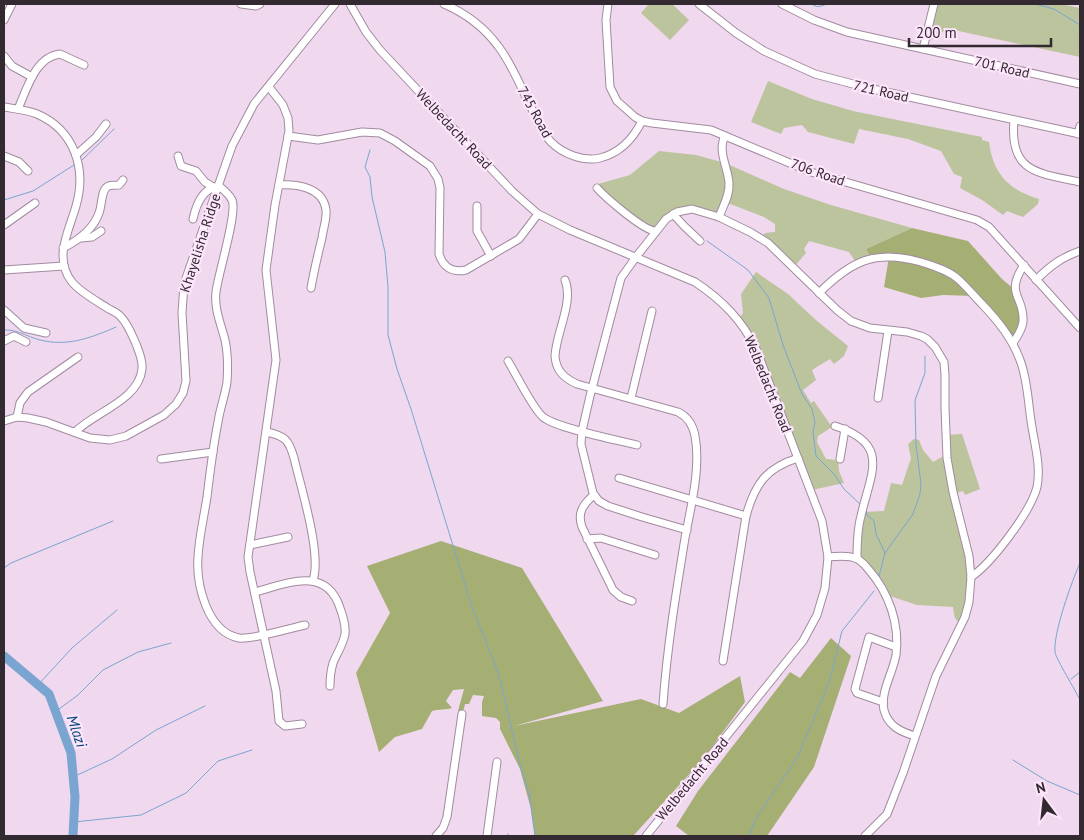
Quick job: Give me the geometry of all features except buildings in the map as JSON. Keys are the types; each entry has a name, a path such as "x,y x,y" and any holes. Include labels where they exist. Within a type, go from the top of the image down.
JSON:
{"street":[{"path":"4,20 12,4"},
{"path":"241,4 256,6 260,4"},
{"name":"Khayelisha Ridge","path":"16,417 46,422 101,440 119,439 164,415 180,399 186,381 182,313 184,284 216,187 232,146 254,104 335,4"},
{"name":"Welbedacht Road","path":"350,4 366,32 380,50 512,191 538,214 570,230 695,282 714,295 738,319 756,349 822,521 828,556 823,598 803,641 646,836"},
{"name":"745 Road","path":"444,4 456,9 474,22 497,45 544,133 551,143 565,153 589,158 606,156 620,149 628,142 642,121"},
{"name":"706 Road","path":"608,4 606,20 610,87 623,108 642,121 703,128 812,172 974,219 989,227 1080,328"},
{"name":"721 Road","path":"699,4 736,33 764,51 816,74 838,81 1079,134"},
{"name":"701 Road","path":"782,4 805,17 833,28 923,50 1080,84"},
{"path":"923,50 934,4"},
{"path":"18,109 32,77 42,62 54,55 67,56 84,64"},
{"path":"4,56 12,66 32,77"},
{"path":"269,87 280,100 288,118 288,136 266,270 276,360 248,556 276,691 279,721 285,726 302,724"},
{"path":"4,107 35,113 55,125 68,138 76,155 81,184 76,207 66,232 63,248 64,266 72,283 121,316 139,353 142,367 140,380 132,392 75,432"},
{"path":"1014,120 1014,143 1017,154 1024,163 1041,173 1080,182"},
{"path":"76,155 96,137 106,124"},
{"path":"1079,134 1080,126"},
{"path":"288,136 318,140 369,132 380,133 430,166 438,179 440,194 438,243 440,258 444,265 450,269 462,270 491,256 519,239 538,214"},
{"path":"719,217 729,189 722,153 722,144 725,136"},
{"path":"4,156 19,162 28,171"},
{"path":"178,156 181,166 196,171 205,182 216,187 232,199 233,210 215,295 217,312 225,340 228,367 225,397 218,420 198,557 206,607 214,622 228,634 240,638 305,625"},
{"path":"63,248 81,238 90,228 98,216 105,189 110,186 117,186 123,180"},
{"path":"279,185 291,185 311,190 319,196 324,206 326,218 311,288"},
{"path":"193,219 199,200 216,187"},
{"path":"597,188 607,198 646,227 655,231"},
{"path":"4,225 35,203"},
{"path":"477,206 477,231 491,256"},
{"path":"687,530 599,502 594,495 582,448 582,431 620,282 636,257 666,219 682,210 692,209 719,217 768,243 819,293 851,321 865,327 911,333 927,339 938,350 944,362 947,458 953,492 969,556 971,577 969,602 965,617 940,666 887,814 865,836"},
{"path":"673,214 700,241"},
{"path":"81,238 92,237 101,231"},
{"path":"1036,280 1060,259 1080,251"},
{"path":"819,293 843,271 871,258 894,257 911,260 939,268 958,279 994,318 1013,344 1021,361 1025,377 1038,464 1037,485 1033,501 1027,512 985,567 971,577"},
{"path":"1013,344 1020,331 1022,322 1014,283 1024,265"},
{"path":"4,270 64,266"},
{"path":"565,280 568,288 567,298 556,344 555,362 560,372 567,379 592,389 678,412 687,418 692,425 696,444 693,500 666,656 663,704"},
{"path":"4,310 24,328 46,334"},
{"path":"631,398 652,311"},
{"path":"878,398 888,331"},
{"path":"4,341 14,336 26,342"},
{"path":"4,421 16,417 20,404 28,392 78,357"},
{"path":"508,361 542,417 582,431 637,445"},
{"path":"835,426 857,435 865,441 871,450 869,487 860,520 857,559"},
{"path":"840,459 845,429"},
{"path":"267,432 277,434 286,439 291,448 316,554 313,580"},
{"path":"161,459 213,452"},
{"path":"723,661 746,516 751,498 763,479 777,466 798,458"},
{"path":"619,478 746,516"},
{"path":"594,495 583,506 580,515 581,523 613,590 621,597 632,601"},
{"path":"250,545 288,537"},
{"path":"588,538 604,538 655,555"},
{"path":"828,556 857,559 872,574 885,594 894,616 896,647 894,663 883,702 885,714 892,725 902,732 915,736"},
{"path":"254,592 313,580 327,587 335,595 345,625 344,639 334,661 330,686"},
{"path":"883,702 857,693 855,689 869,637 896,647"},
{"path":"436,836 445,825 447,817 462,714"},
{"path":"487,836 497,783 498,762"}],"green space":[{"path":"649,4 672,4 689,20 670,40 641,13"},
{"path":"933,4 1060,4 1080,8 1080,57 949,29 948,33 944,31 929,41 925,41"},
{"path":"768,81 812,99 853,111 982,137 982,140 989,142 994,163 1004,179 1019,191 1039,199 1038,204 1023,217 1007,211 1003,215 982,200 960,188 962,177 954,174 941,151 908,139 859,129 854,144 808,132 802,125 784,128 781,134 751,122"},
{"path":"659,151 696,155 725,163 784,189 831,205 912,228 866,249 871,258 857,264 849,252 809,241 804,249 806,253 794,267 761,238 765,233 775,232 775,224 764,217 725,202 719,217 687,209 652,231 598,188 598,184 630,175"},
{"path":"912,228 968,241 1002,279 1015,290 1022,314 1021,329 1014,337 1010,337 975,296 943,295 921,298 884,287 889,257 871,258 866,249"},
{"path":"756,272 788,294 848,346 844,356 834,364 830,359 812,370 816,380 803,390 811,403 814,401 832,427 818,436 817,442 826,459 838,460 839,471 844,483 812,490 764,367 738,319 743,313 741,294"},
{"path":"962,434 980,489 965,495 963,491 954,494 972,577 962,624 956,619 953,607 917,605 887,595 860,561 859,528 863,512 884,511 891,483 902,485 911,458 908,444 914,439 919,440 923,450 933,462 947,454 946,435"},
{"path":"441,541 522,568 603,701 514,726 641,699 679,713 740,676 745,702 703,759 633,836 535,836 531,809 520,769 500,729 500,722 496,718 482,716 484,696 473,695 469,704 465,704 463,712 458,711 464,689 453,690 446,701 452,708 432,711 422,729 395,737 379,752 356,673 390,613 367,566"},
{"path":"831,638 851,656 814,767 767,836 689,836 676,826 698,791 790,672 800,678"}],"waterway":[{"path":"813,5 818,7 827,4"},
{"path":"1035,4 1054,9 1080,25"},
{"path":"81,161 114,129"},
{"path":"370,150 365,167 370,177 372,197 385,252 388,287 388,335 471,604 499,675 521,769 529,793 535,836"},
{"path":"4,200 33,191 74,165"},
{"path":"707,241 748,270 769,298 783,345 802,394 812,409 815,422 813,432 816,456 834,474 844,489 860,504"},
{"path":"4,330 15,331 40,340 63,342 90,337 116,327"},
{"path":"885,553 913,514 920,494 921,484 916,445 915,400 925,373 925,356"},
{"path":"866,510 867,515 874,521 876,534 885,553 879,576"},
{"path":"4,568 11,563 113,521"},
{"path":"1080,563 1068,594 1055,643 1055,652 1080,700"},
{"path":"749,836 755,820 797,758 829,683 842,631 874,591"},
{"path":"38,685 72,648 117,610"},
{"path":"55,712 78,695 103,670 138,652 171,643"},
{"name":"Mlazi","path":"4,656 49,694 71,753 75,797 73,836"},
{"path":"1071,679 1080,672"},
{"path":"73,777 112,759 156,730 205,706"},
{"path":"74,822 141,815 186,793 218,761 252,750"},
{"path":"1013,760 1047,781 1080,795"}]}
